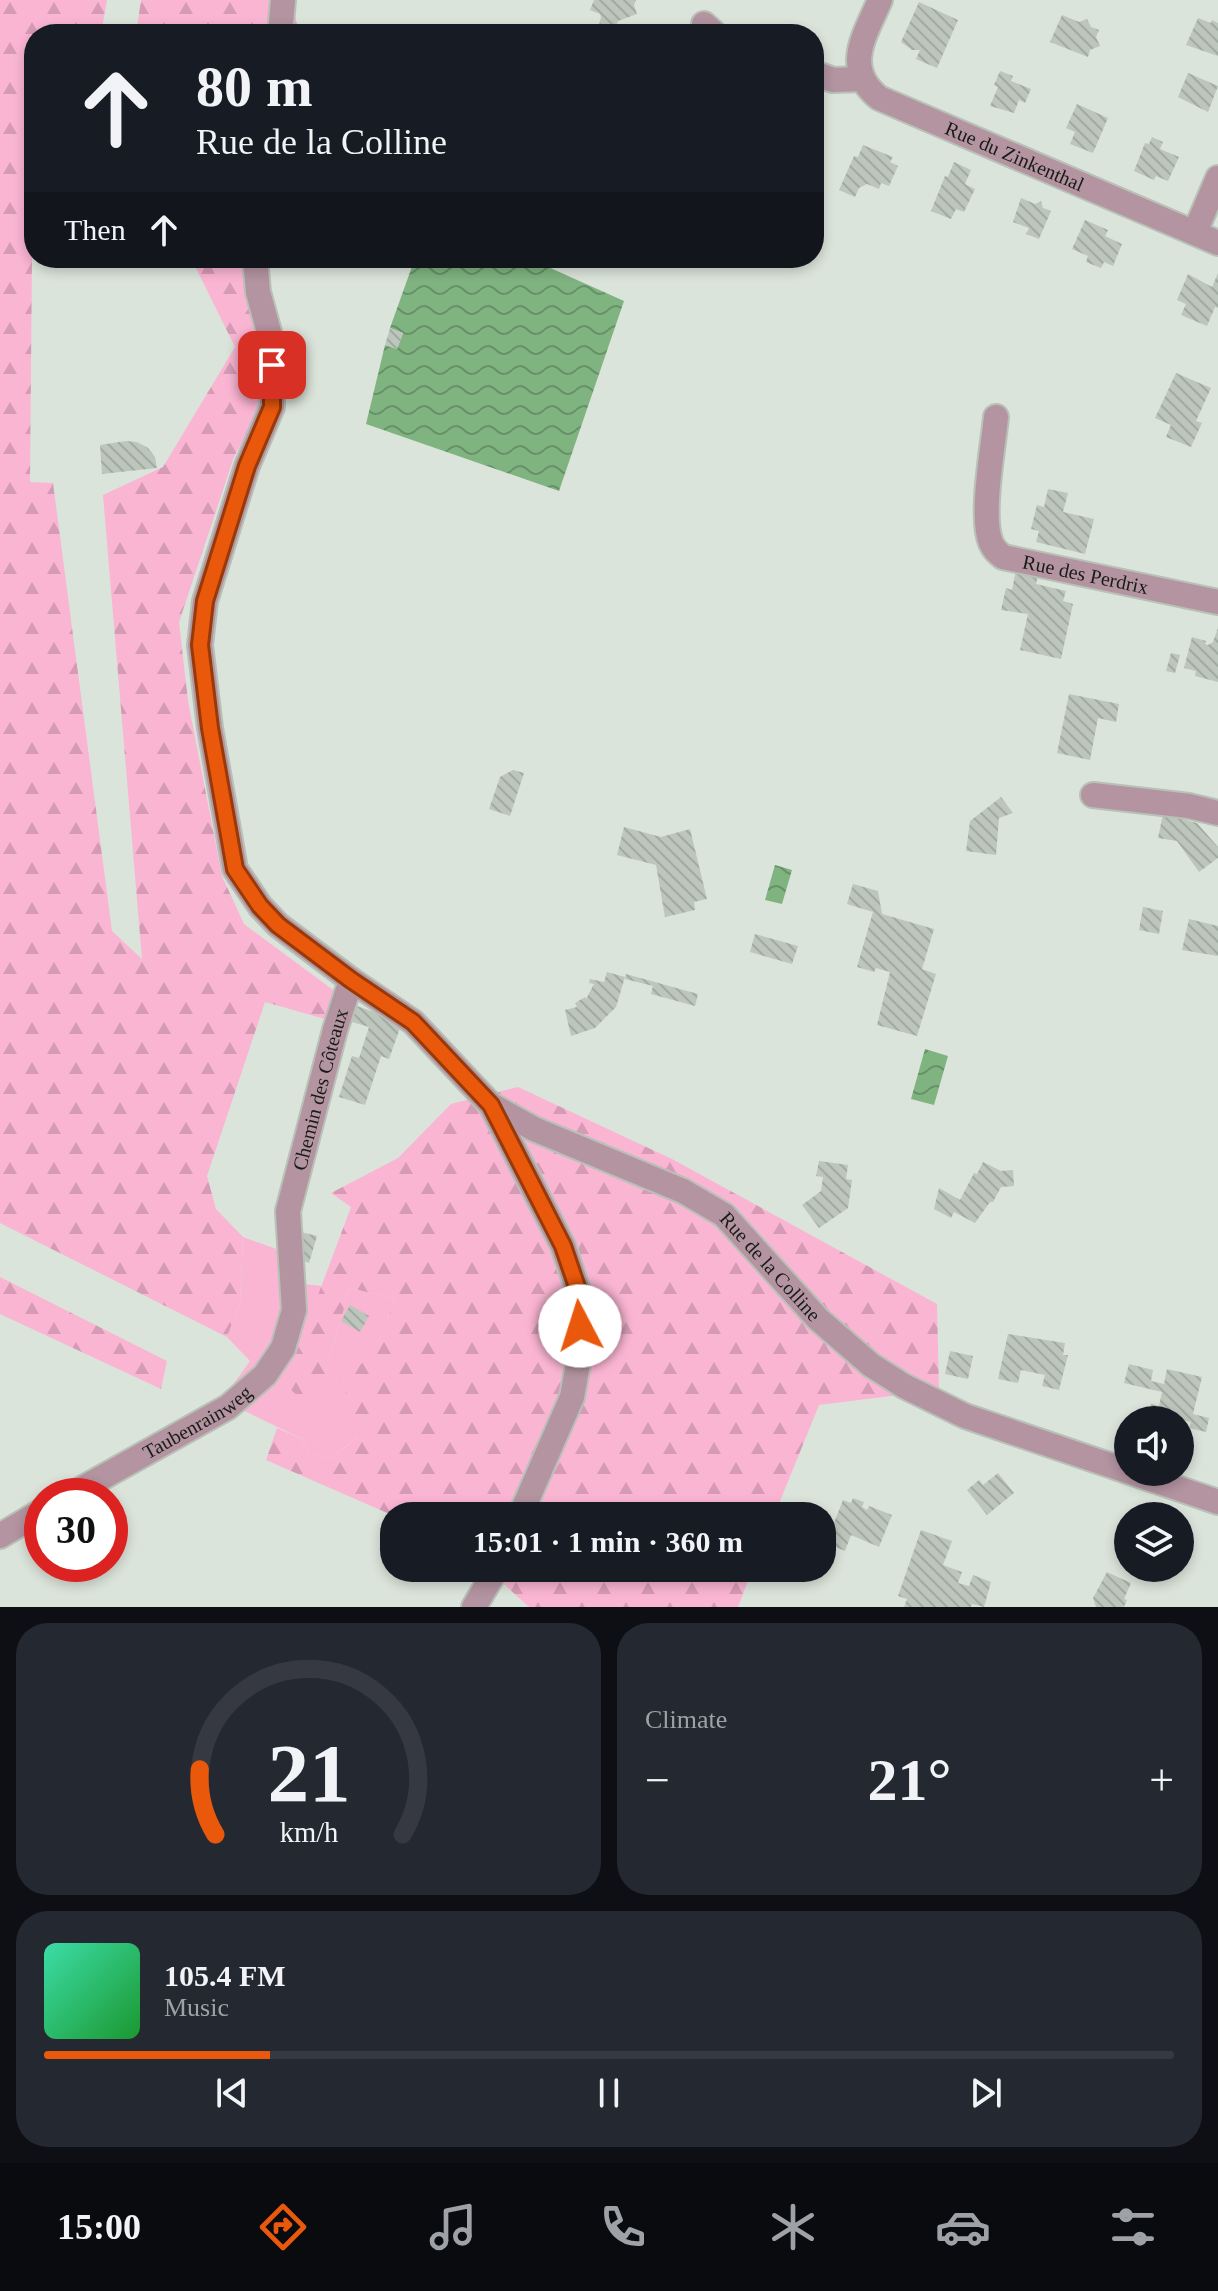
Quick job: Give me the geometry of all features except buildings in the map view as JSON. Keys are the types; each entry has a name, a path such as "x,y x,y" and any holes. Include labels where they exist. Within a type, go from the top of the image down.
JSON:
{"street":[{"path":"281,24 283,0"},
{"path":"824,77 833,80 862,79 859,59 861,44 880,0"},
{"name":"Rue du Zinkenthal","path":"862,79 871,91 891,104 1218,243"},
{"path":"1195,232 1218,178"},
{"path":"256,268 258,292 272,343 272,407 247,466 205,601 200,645 202,677 235,869 260,906 278,925 351,980"},
{"name":"Rue des Perdrix","path":"996,417 986,523 995,551 1003,557 1218,602"},
{"path":"1093,795 1189,806 1218,813"},
{"name":"Rue de la Colline","path":"351,980 413,1022 491,1105 534,1129 683,1191 724,1215 818,1319 871,1365 904,1386 965,1416 1218,1502"},
{"name":"Chemin des Côteaux","path":"275,1362 291,1327 294,1310 288,1211 351,980"},
{"path":"491,1105 563,1246 577,1287 579,1305 579,1358 572,1397 526,1502"},
{"name":"Taubenrainweg","path":"101,1478 228,1407 252,1389 275,1362"},
{"path":"0,1536 24,1522"},
{"path":"474,1607 489,1582"}],"green space":[{"path":"0,0 107,0 103,24 24,24 24,268 32,268 30,482 53,483 112,931 142,959 103,495 163,467 235,347 196,268 246,268 267,352 268,393 234,457 179,622 188,701 222,876 244,924 340,995 325,1019 265,1002 207,1176 216,1209 243,1237 240,1303 227,1337 0,1223"},
{"path":"141,0 292,0 297,24 137,24"},
{"path":"518,1087 672,1159 937,1304 939,1390 819,1405 780,1502 380,1502 380,1510 266,1460 277,1428 302,1439 308,1453 331,1458 357,1438 343,1381 376,1350 395,1299 350,1288 324,1377 304,1401 291,1390 293,1362 351,1207 331,1193 398,1158 451,1104"},
{"path":"243,1237 282,1251 283,1282 323,1286 293,1363 324,1377 350,1288 395,1299 376,1351 343,1381 358,1437 331,1458 308,1453 302,1439 222,1400 250,1361 227,1337 240,1303"},
{"path":"0,1277 167,1361 161,1389 0,1314"},
{"path":"501,1582 748,1582 738,1607 529,1607"}],"water":[{"path":"411,268 550,268 624,301 559,491 366,424 385,345 397,349 403,333 390,328"},
{"path":"775,865 792,870 782,904 765,900"},
{"path":"925,1049 948,1056 934,1105 911,1099"}],"route":[{"path":"272,365 272,407 247,466 205,601 200,645 202,677 235,869 260,906 278,925 413,1022 491,1105 563,1246 577,1287 580,1326"}]}
